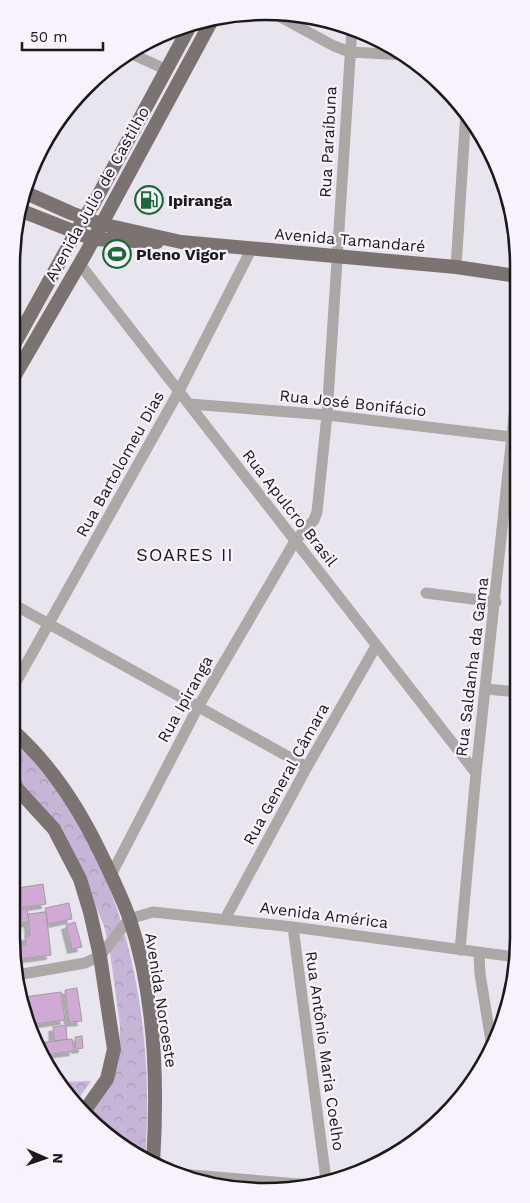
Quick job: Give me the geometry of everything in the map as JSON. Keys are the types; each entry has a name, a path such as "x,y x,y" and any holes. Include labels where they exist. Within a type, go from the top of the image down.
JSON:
{"main road":[{"name":"Avenida Julio de Castilho","path":"20,366 93,239 208,27"},
{"name":"Avenida Julio de Castilho","path":"20,334 93,205 186,33"},
{"path":"30,195 61,209"},
{"path":"29,200 46,208 61,209"},
{"name":"Avenida Tamandaré","path":"61,209 101,224 181,242 251,250 456,267 510,275"},
{"name":"Avenida Tamandaré","path":"26,213 76,234 93,239 144,243 181,242"},
{"name":"Avenida Noroeste","path":"20,738 42,761 75,804 111,875 129,919 142,972 152,1041 156,1108 153,1156"},
{"path":"20,792 54,829 80,879 100,956 114,1050 107,1079 88,1107"}],"street":[{"path":"289,21 334,46 350,52 390,54"},
{"name":"Rua Paraíbuna","path":"327,415 351,36"},
{"path":"137,56 167,70"},
{"path":"456,267 465,124"},
{"name":"Rua Bartolomeu Dias","path":"20,676 179,391 251,250"},
{"name":"Rua Apulcro Brasil","path":"79,263 476,773"},
{"name":"Rua José Bonifácio","path":"190,404 327,415 510,437"},
{"name":"Rua Ipiranga","path":"111,875 198,707 295,541 314,520 317,512 327,415"},
{"name":"Rua Saldanha da Gama","path":"460,950 476,773 510,492"},
{"path":"426,593 496,602"},
{"path":"20,608 307,767"},
{"name":"Rua General Câmara","path":"226,919 307,767 376,646"},
{"path":"486,689 510,691"},
{"name":"Avenida América","path":"129,919 153,912 226,919 292,926 509,956"},
{"path":"23,974 85,963 100,956 129,919"},
{"name":"Rua Antônio Maria Coelho","path":"292,926 325,1176"},
{"path":"479,953 480,974 490,1034"},
{"path":"209,1176 278,1182"}],"green space":[{"path":"20,747 63,798 92,847 110,889 124,933 135,978 142,1023 146,1069 145,1152 129,1142 91,1110 119,1051 120,1026 110,952 104,926 83,875 39,803 20,783"},
{"path":"91,1081 79,1098 67,1082"}],"building":[{"path":"43,884 46,904 20,908 20,888"},
{"path":"69,903 72,919 48,924 45,908"},
{"path":"27,909 29,922 20,923 20,910"},
{"path":"46,912 51,955 21,959 20,946 26,945 25,936 30,936 28,914"},
{"path":"75,922 82,947 72,949 66,925"},
{"path":"77,988 82,1021 69,1022 65,990"},
{"path":"61,992 65,1020 36,1024 27,997"},
{"path":"66,1025 67,1039 54,1041 53,1027"},
{"path":"82,1036 83,1048 76,1049 75,1037"},
{"path":"72,1039 74,1051 50,1054 43,1042"}],"place":[{"name":"Ipiranga","path":"149,200"},
{"name":"Pleno Vigor","path":"117,254"}],"district":[{"name":"SOARES II","path":"185,554"}]}
